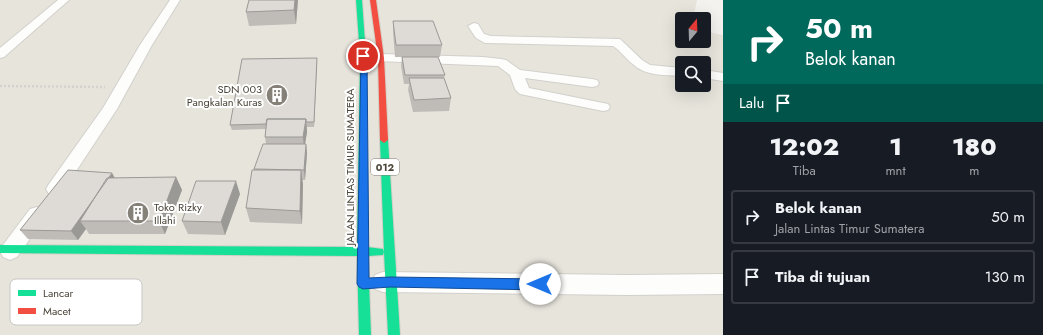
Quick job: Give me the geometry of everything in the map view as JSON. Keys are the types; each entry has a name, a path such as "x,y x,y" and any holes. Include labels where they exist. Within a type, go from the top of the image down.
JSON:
{"main road":[{"name":"JALAN LINTAS TIMUR SUMATERA","path":"359,0 363,56 362,252 364,335"},
{"name":"012","path":"373,0 381,58 388,252 394,335"},
{"path":"5,250 388,252"}],"street":[{"path":"0,54 64,0"},
{"path":"5,250 72,165 124,87 146,45 175,0"},
{"path":"474,26 480,36 489,40 616,42 621,44 641,65 656,69 675,71"},
{"path":"381,58 483,61 501,63 516,73 592,83"},
{"path":"516,73 522,89 525,91 604,107"},
{"path":"711,75 723,77"},
{"path":"363,284 390,282 620,285 723,284"}],"path":[{"path":"0,86 124,87"}],"shaded area":[{"path":"0,0 697,0 694,12 675,12 675,48 711,48 711,32 723,35 723,335 0,335"}],"building":[{"path":"249,0 295,0 294,10 246,12"},
{"path":"393,21 433,21 442,45 396,45"},
{"path":"402,57 438,57 445,75 405,75"},
{"name":"SDN 003 Pangkalan Kuras","path":"317,58 314,122 306,122 306,119 267,119 266,124 230,125 242,59"},
{"path":"409,78 444,78 451,98 414,100"},
{"path":"267,119 306,119 303,137 265,137"},
{"path":"263,144 306,144 304,170 254,169"},
{"path":"68,170 112,173 71,231 20,230"},
{"path":"252,170 301,170 300,211 246,208"},
{"path":"176,177 159,221 80,221 107,178"},
{"path":"196,181 236,181 221,222 182,221"}],"traffic: fast":[{"path":"359,0 363,56 362,252 365,335"},
{"path":"384,140 394,335"},
{"path":"0,249 379,252"}],"traffic: jam":[{"path":"373,0 381,58 384,140"}],"place":[{"name":"SDN 003 Pangkalan Kuras","path":"277,95"},
{"name":"Toko Rizky Illahi","path":"138,213"}],"route":[{"path":"363,56 363,284 390,282 540,284"}]}
